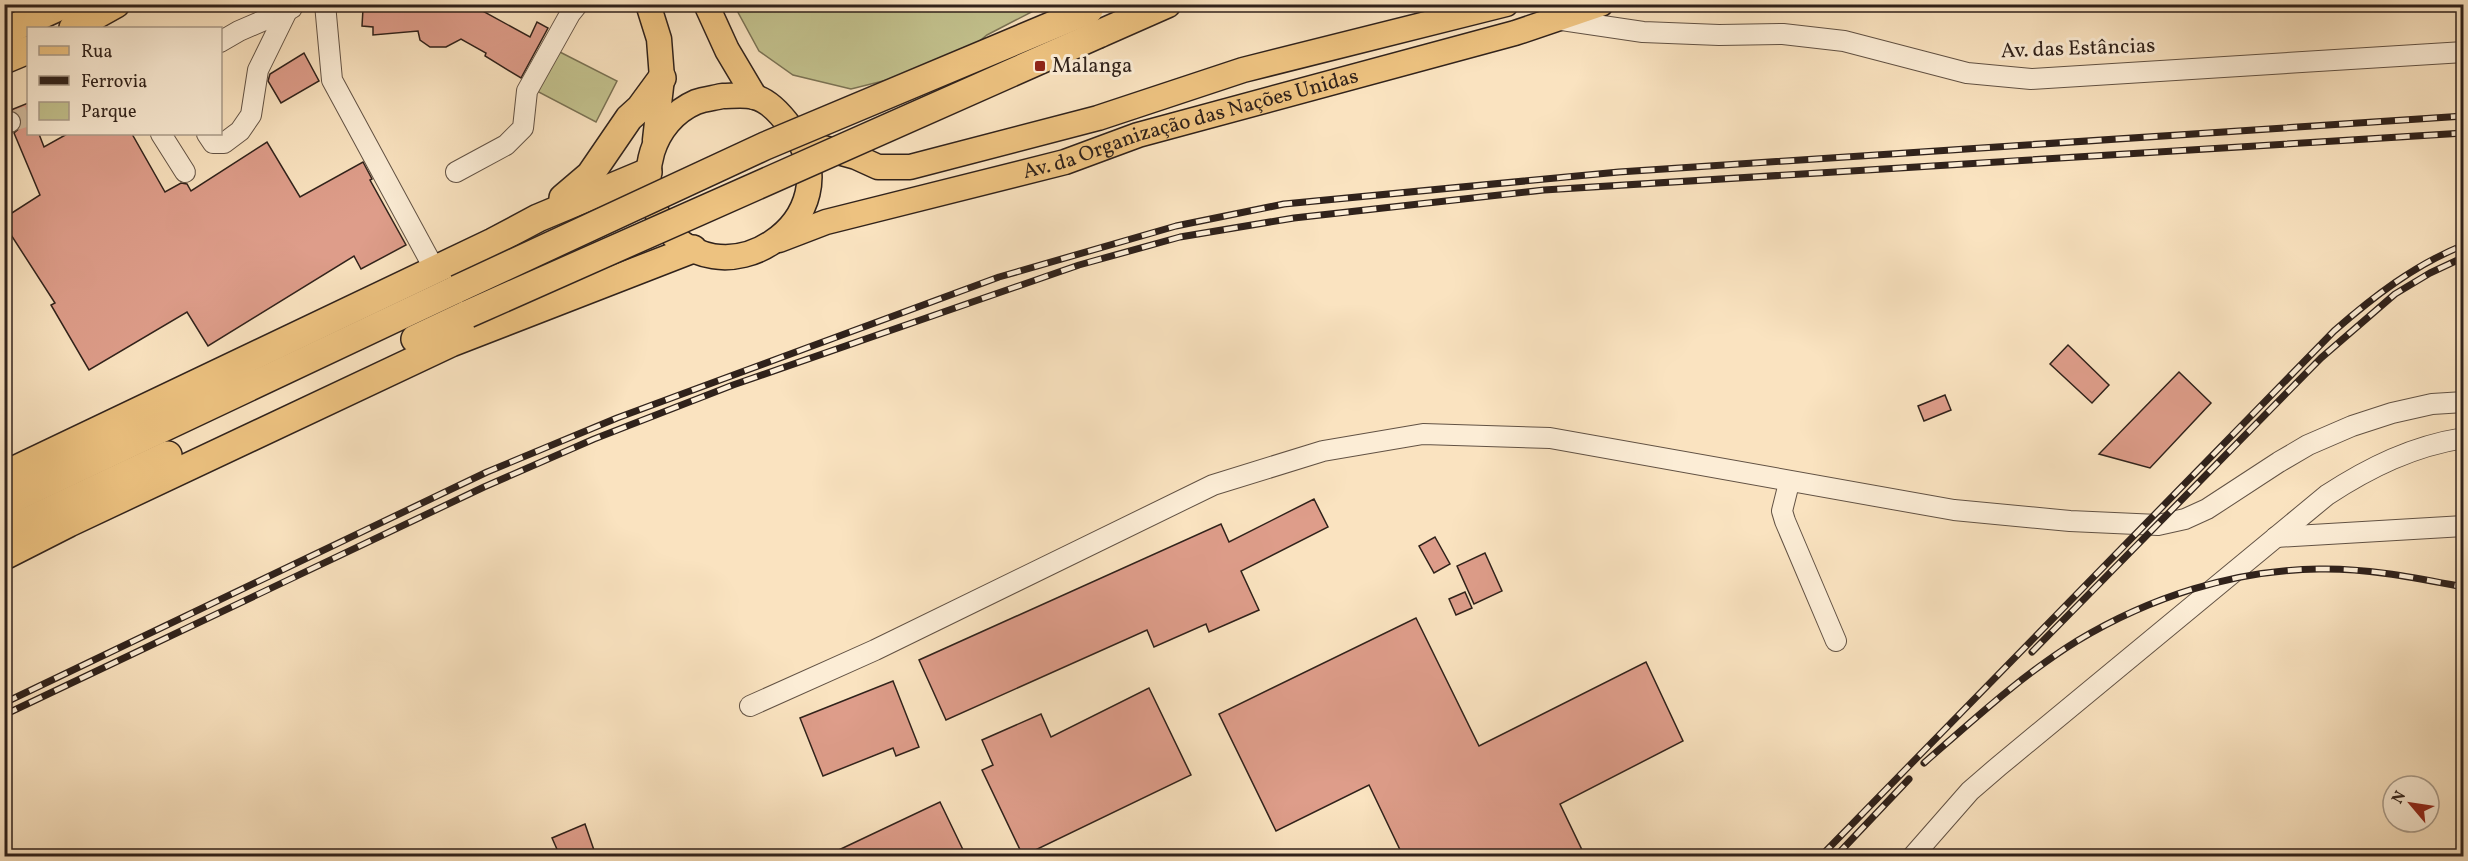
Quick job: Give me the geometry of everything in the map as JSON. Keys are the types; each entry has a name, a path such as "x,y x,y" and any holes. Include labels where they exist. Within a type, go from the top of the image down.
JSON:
{"highway":[{"path":"38,27 72,22 116,4"},
{"path":"4,532 468,314 1167,4"},
{"path":"4,503 765,146 1095,7"},
{"path":"4,32 27,29"},
{"path":"4,60 27,50"},
{"path":"538,218 590,176 629,118 640,108 662,78"},
{"path":"4,475 435,270 538,218 648,172"},
{"path":"4,556 69,523 451,343 693,249"}],"main road":[{"path":"648,4 659,39 662,78 655,142 648,172 649,191 654,209 664,226 677,239 710,256 728,258 764,249 779,240 792,227 807,195 808,168 802,142 781,114 755,97 727,50 706,4"},
{"name":"Av. da Organização das Nações Unidas","path":"802,142 856,157 878,167 910,167 1098,118 1243,70 1506,4"},
{"name":"Av. da Organização das Nações Unidas","path":"779,240 826,222 1065,162 1138,135 1515,33 1601,4"},
{"path":"655,142 672,118 695,103 722,96 755,97"}],"street":[{"path":"325,4 332,81 435,270"},
{"path":"456,172 506,145 523,128 527,91 553,42 578,4"},
{"path":"222,41 294,7"},
{"path":"208,135 213,143 224,143 240,131 251,116 258,70 294,7"},
{"name":"Av. das Estâncias","path":"1555,19 1643,32 1719,35 1783,34 1844,40 1967,73 2031,78 2463,52"},
{"path":"162,135 184,172"},
{"path":"750,706 875,650 1213,485 1323,451 1423,434 1550,438 1789,483 1953,510 2070,521 2158,525 2184,519 2207,509 2308,445 2352,426 2392,413 2432,404 2463,402"},
{"path":"1915,856 1970,791 2327,495 2374,466 2405,453 2463,438"},
{"path":"1789,483 1782,511 1836,641"},
{"path":"2276,537 2463,526"}],"green space":[{"path":"734,5 1045,5 987,35 943,71 911,74 851,89 793,75 759,51"},
{"path":"552,48 617,81 596,122 531,88"}],"building":[{"path":"414,4 470,4 530,37 537,22 548,28 521,78 485,56 486,53 461,39 446,47 430,47 420,40 418,31 373,35 373,27 362,26 363,9"},
{"path":"304,53 319,81 281,103 268,81 270,74"},
{"path":"27,103 27,135 39,135 44,147 65,135 133,135 165,192 181,183 187,184 191,191 267,142 300,197 363,162 372,179 370,180 406,245 361,269 354,256 208,346 187,312 89,370 51,305 55,303 4,224 4,218 40,195 14,133 21,127 21,117 11,110"},
{"path":"2068,345 2109,385 2092,403 2050,364"},
{"path":"2179,372 2211,403 2150,468 2099,454"},
{"path":"1945,395 1951,410 1924,421 1918,406"},
{"path":"1314,499 1328,527 1241,571 1259,610 1209,632 1206,624 1154,647 1147,630 946,720 919,660 1221,524 1229,542"},
{"path":"1435,537 1450,564 1434,573 1419,546"},
{"path":"1485,553 1502,591 1474,604 1457,566"},
{"path":"1465,592 1472,608 1456,615 1449,599"},
{"path":"1416,618 1479,746 1646,662 1683,741 1560,804 1583,852 1574,856 1403,856 1369,785 1276,831 1219,714"},
{"path":"893,681 919,747 896,756 893,748 823,776 800,718"},
{"path":"1149,688 1191,775 1023,856 982,770 993,765 982,740 1041,714 1051,737"},
{"path":"940,802 966,856 826,856"},
{"path":"585,824 596,856 560,856 552,838"}],"tunnel":[{"path":"10,122 27,116"}],"railway":[{"path":"4,703 487,472 617,418 999,277 1176,226 1284,204 1619,172 2464,116"},
{"path":"4,715 484,487 594,439 733,385 1079,265 1180,237 1294,218 1544,190 2464,133"},
{"path":"1821,856 2334,331 2411,272 2464,245"},
{"path":"2032,652 2321,358 2395,294 2430,273 2464,257"},
{"path":"1924,763 2017,683 2057,654 2105,625 2163,599 2256,574 2319,569 2374,572 2464,587"},
{"path":"1836,856 1909,779"}],"place":[{"name":"Malanga","path":"1040,66"}]}
